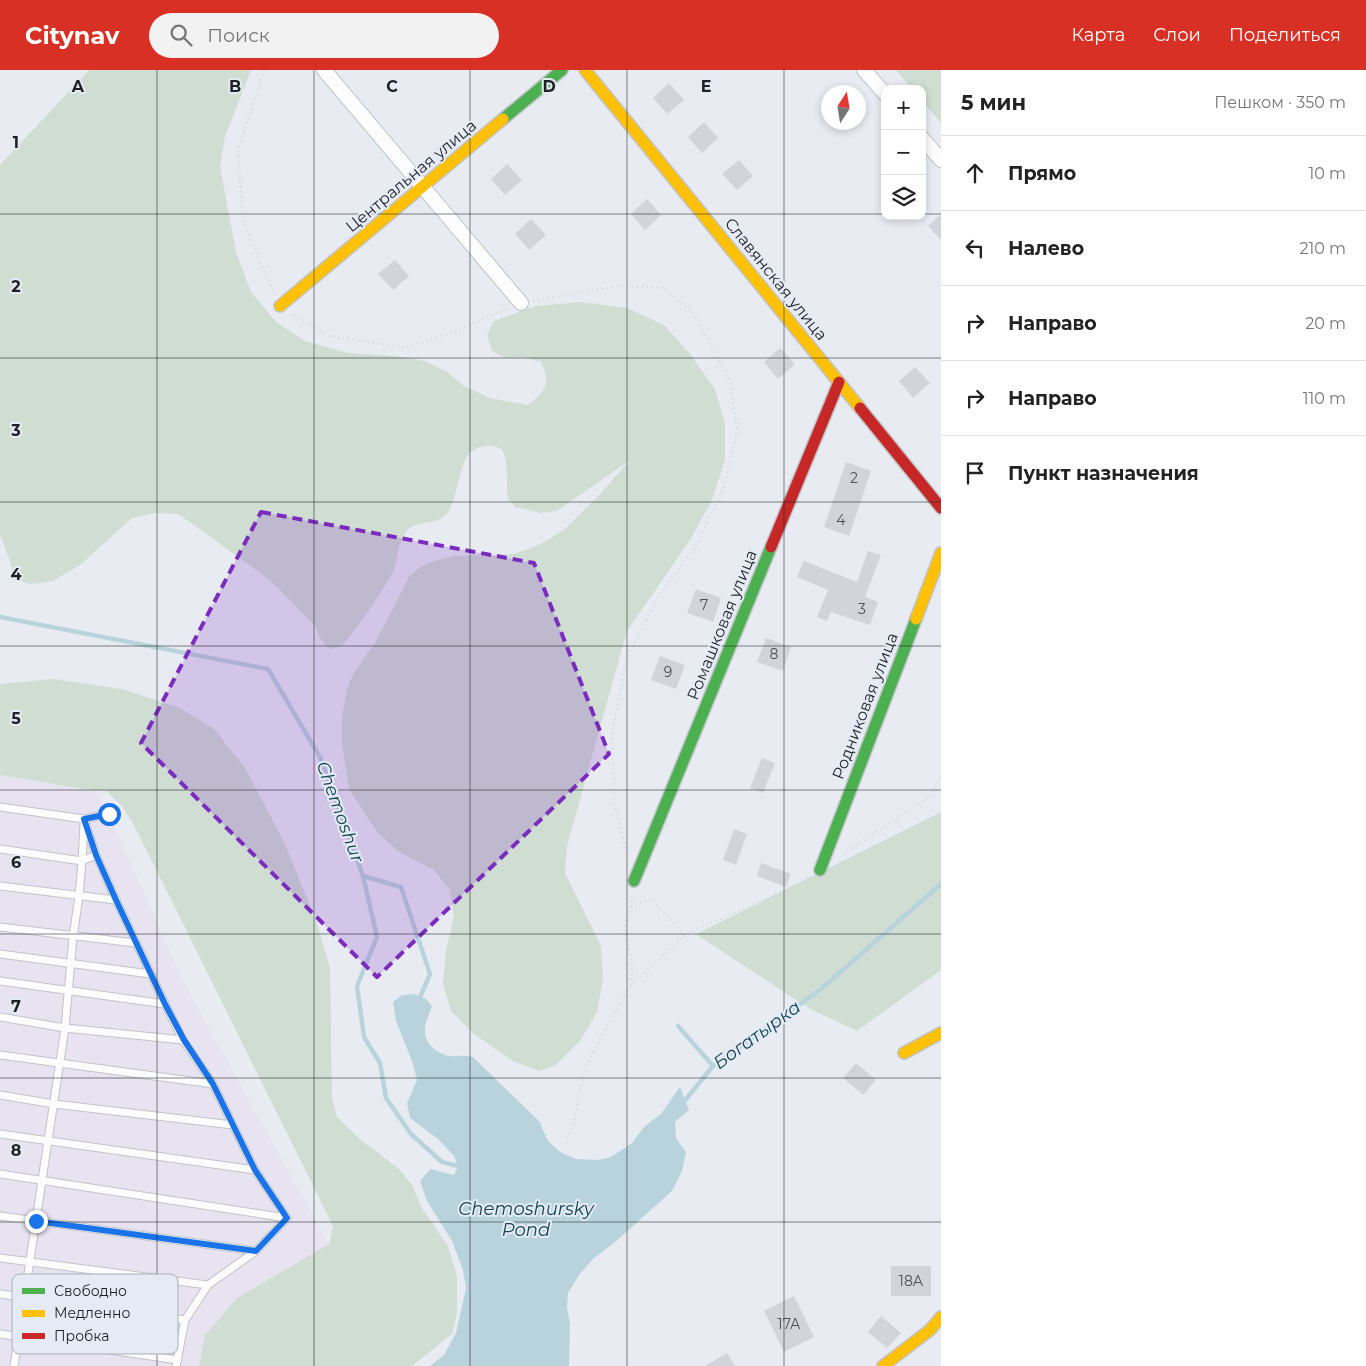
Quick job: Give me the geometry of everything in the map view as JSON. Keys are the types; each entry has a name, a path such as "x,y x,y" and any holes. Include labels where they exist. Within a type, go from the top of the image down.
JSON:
{"street":[{"path":"324,70 521,303"},
{"name":"Центральная улица","path":"280,306 562,70"},
{"name":"Славянская улица","path":"585,70 941,508"},
{"path":"864,70 881,89"},
{"path":"926,143 941,160"},
{"name":"Ромашковая улица","path":"634,881 840,382"},
{"name":"Родниковая улица","path":"820,870 941,553"},
{"path":"904,1053 941,1033"},
{"path":"883,1366 930,1330 941,1317"}],"lane":[{"path":"0,807 84,819 109,814"},
{"path":"84,819 96,855 135,943 165,1004 184,1040 213,1084 255,1170 287,1218"},
{"path":"27,1274 65,1028 67,990 79,896 84,819"},
{"path":"0,849 82,861 96,855"},
{"path":"0,886 116,900"},
{"path":"0,927 135,943"},
{"path":"0,954 150,974"},
{"path":"0,981 165,1004"},
{"path":"0,1017 65,1028 184,1040"},
{"path":"0,1056 213,1084"},
{"path":"0,1095 54,1104 233,1125"},
{"path":"0,1134 255,1170"},
{"path":"0,1174 287,1218"},
{"path":"0,1216 256,1251"},
{"path":"124,1354 177,1363 185,1320 208,1285 256,1251 287,1218"},
{"path":"0,1258 122,1274"},
{"path":"178,1281 208,1285"},
{"path":"178,1319 185,1320"}],"path":[{"path":"264,70 238,151 243,222 280,306 329,336 406,347 453,332 521,303 618,286 661,286 696,315 730,382 737,430 724,488 698,542 659,596 627,657 612,734 614,803 628,855"},
{"path":"566,1143 574,1123 578,1091 591,1055 630,986 685,935 787,889 820,870 932,795 941,776"},
{"path":"630,986 632,962 624,928 631,907 650,899 685,935"}],"highlighted area":[{"path":"261,512 534,563 609,754 377,977 141,743"}],"shaded area":[{"path":"89,70 251,70 225,137 220,166 236,252 251,292 276,322 305,341 348,353 396,356 425,361 447,372 464,386 490,398 528,405 543,391 545,386 546,376 541,362 522,357 506,358 492,351 487,335 494,321 535,306 581,302 627,308 664,325 690,354 715,389 725,423 725,460 712,500 690,540 627,631 567,846 565,873 601,946 603,980 597,1012 580,1041 556,1065 539,1071 513,1061 474,1034 451,1011 443,983 446,950 454,917 450,890 434,870 399,852 377,832 349,789 342,745 342,717 347,690 352,676 376,641 409,577 420,567 434,561 455,556 514,554 541,544 565,529 601,493 630,460 557,511 541,513 515,507 508,499 506,460 501,449 487,446 474,450 463,464 454,499 448,512 439,520 420,524 408,530 400,544 393,572 377,599 346,642 341,646 330,649 321,640 315,626 271,581 178,514 155,513 132,518 80,565 53,581 31,584 15,580 0,534 0,165"},
{"path":"896,70 941,70 941,123 926,106 926,85 909,85"},
{"path":"53,679 122,689 180,708 214,729 245,768 284,842 317,923 330,968 332,1098 337,1117 361,1140 399,1169 412,1185 423,1210 448,1246 457,1276 457,1313 452,1334 412,1366 199,1366 205,1335 237,1298 329,1244 333,1226 134,825 122,806 105,790 95,791 0,775 0,684"},
{"path":"0,775 95,791 109,814 183,981 329,1244 237,1298 205,1335 199,1366 0,1366"},
{"path":"941,812 941,970 857,1031 810,1009 696,934"}],"water":[{"name":"Chemoshursky Pond","path":"414,994 426,999 432,1006 425,1034 432,1047 449,1056 473,1057 539,1121 548,1141 560,1152 576,1159 598,1160 611,1157 632,1143 644,1127 661,1114 680,1087 689,1110 675,1122 676,1138 686,1152 682,1171 672,1191 614,1243 593,1259 579,1275 568,1293 567,1307 570,1324 569,1366 430,1366 444,1355 456,1333 466,1288 463,1270 452,1241 427,1201 420,1181 430,1169 454,1175 458,1167 454,1156 438,1139 410,1118 407,1103 417,1080 413,1064 396,1021 393,1002 402,995"}],"building":[{"path":"669,83 684,100 667,114 653,98"},
{"path":"704,122 718,138 702,153 688,137"},
{"path":"739,160 753,176 737,190 722,174"},
{"path":"507,164 522,180 505,195 491,179"},
{"path":"647,199 661,215 645,230 631,214"},
{"path":"941,214 941,240 928,226"},
{"path":"531,219 546,235 529,250 515,234"},
{"path":"395,260 409,276 393,290 378,274"},
{"path":"780,348 795,364 778,379 764,362"},
{"path":"915,367 930,383 913,398 899,381"},
{"path":"846,462 871,471 849,536 824,527"},
{"path":"868,551 881,555 865,597 878,602 870,625 831,612 827,621 817,617 828,590 797,577 804,561 857,582"},
{"path":"696,589 721,598 713,622 687,613"},
{"path":"766,638 791,647 783,671 757,662"},
{"path":"660,656 685,665 676,689 651,680"},
{"path":"762,758 775,763 763,793 750,788"},
{"path":"734,829 747,834 736,865 723,860"},
{"path":"761,863 791,874 786,887 757,876"},
{"path":"856,1063 876,1080 863,1095 843,1078"},
{"path":"891,1266 931,1266 931,1296 891,1296"},
{"path":"794,1296 814,1337 784,1352 764,1311"},
{"path":"881,1316 901,1333 887,1348 868,1332"},
{"path":"727,1353 735,1366 705,1366"}],"waterway":[{"name":"Chemoshur","path":"0,617 268,669 320,757 363,876 401,887 430,974 418,1002"},
{"path":"363,876 377,937 357,986 364,1037 380,1063 386,1098 411,1134 442,1162 462,1167"},
{"name":"Богатырка","path":"682,1104 713,1066 821,989 941,884"},
{"path":"678,1026 713,1066"}],"traffic: fast":[{"path":"503,119 562,70"},
{"path":"634,881 771,547"},
{"path":"820,870 916,619"}],"traffic: slow":[{"path":"585,70 860,408"},
{"path":"280,306 503,119"},
{"path":"916,619 941,553"},
{"path":"904,1053 941,1033"},
{"path":"883,1366 930,1330 941,1317"}],"traffic: jam":[{"path":"771,547 839,382"},
{"path":"860,408 941,508"}],"route":[{"path":"36,1221 256,1251 287,1218 255,1170 213,1084 184,1040 165,1004 135,943 96,855 84,819 109,814"}]}
